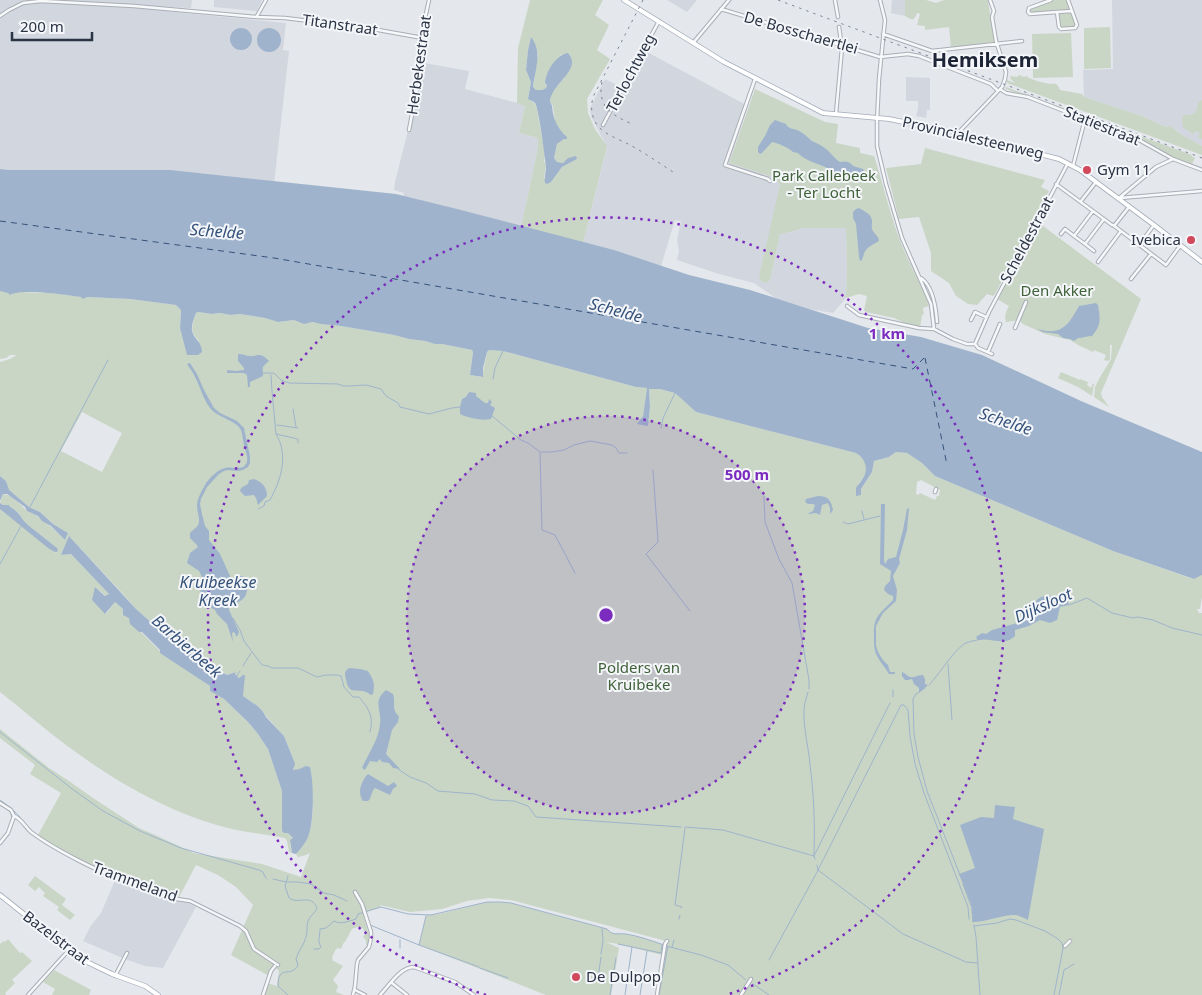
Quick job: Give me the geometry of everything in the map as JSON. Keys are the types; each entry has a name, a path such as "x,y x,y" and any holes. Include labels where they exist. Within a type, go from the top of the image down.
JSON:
{"main road":[{"name":"Provincialesteenweg","path":"624,0 724,62 823,113 877,117 958,133 1054,157 1068,163 1202,262"},
{"name":"Bazelstraat","path":"0,895 69,950 97,968 145,986 158,995"}],"street":[{"path":"257,17 266,0"},
{"name":"Herbekestraat","path":"409,130 421,67 428,0"},
{"path":"693,43 729,0"},
{"path":"835,0 838,16"},
{"path":"880,0 885,18 880,57 877,146 902,238 931,304 934,329"},
{"path":"958,133 1004,83 1006,72 996,44 992,17 994,11 990,0"},
{"path":"1052,0 1029,8 1028,12 1030,14 1072,11"},
{"path":"1057,12 1060,28 1076,27 1077,25 1068,0"},
{"name":"Titanstraat","path":"0,16 23,3 41,1 285,18 423,38"},
{"name":"De Bosschaertlei","path":"722,9 880,57"},
{"name":"Terlochtweg","path":"603,125 659,21"},
{"path":"836,114 842,45 839,27"},
{"path":"883,34 932,51 1022,42"},
{"name":"Statiestraat","path":"880,57 908,54 919,56 993,85 1006,93 1028,97 1139,140 1173,159 1202,170"},
{"path":"755,79 725,165 770,181"},
{"path":"1073,166 1085,119"},
{"path":"1118,199 1156,167 1173,159"},
{"name":"Scheldestraat","path":"975,344 986,317 1068,163"},
{"path":"1080,201 1096,182"},
{"path":"1056,184 1166,265 1180,246"},
{"path":"1118,199 1202,191"},
{"path":"1113,225 1129,207"},
{"path":"1074,236 1093,211"},
{"path":"1085,244 1104,219"},
{"path":"1139,245 1154,225"},
{"path":"1062,234 1065,229 1094,251"},
{"path":"1098,262 1121,231"},
{"path":"1131,279 1150,254"},
{"path":"920,277 924,280 931,293 937,322"},
{"path":"1015,328 1026,302"},
{"path":"846,306 859,315 919,328 934,329 953,339 967,344 975,344 978,348 992,354"},
{"path":"971,320 975,312 986,317"},
{"path":"988,352 1000,324"},
{"path":"0,803 0,808"},
{"name":"Trammeland","path":"0,803 11,810 14,816 19,818 28,829 67,855 117,878 126,880 131,878 177,899 190,901 246,930 254,949 276,966 271,971 263,995"},
{"path":"0,843 8,833 14,816"},
{"path":"353,995 356,964 371,943 370,929 361,902 355,892"},
{"path":"657,995 667,941"},
{"path":"1065,946 1070,941"},
{"path":"28,995 69,950"},
{"path":"115,976 127,952"},
{"path":"380,995 405,968 414,967 455,982 474,995"},
{"path":"741,995 751,978"},
{"path":"392,983 407,995"},
{"path":"354,990 365,995"}],"shaded area":[{"path":"0,0 192,0 191,8 117,5 286,23 283,50 289,51 274,184 0,172"},
{"path":"214,0 262,0 257,11 214,7"},
{"path":"667,0 697,0 687,12"},
{"path":"892,0 905,0 905,16 891,13"},
{"path":"1112,0 1202,0 1202,146 1170,126 1166,127 1142,116 1084,97 1083,70 1113,69"},
{"path":"647,52 748,106 729,163 776,178 781,185 759,276 770,280 780,234 803,228 846,228 846,298 833,313 810,309 777,299 754,283 677,260 679,251 677,240 681,221 675,220 661,266 583,243 607,147 591,116 590,108 605,79 627,90"},
{"path":"425,63 469,71 465,89 525,105 519,133 538,138 537,152 521,228 401,209 404,193 394,190 395,182"},
{"path":"906,77 930,78 930,110 927,110 926,118 916,116 918,101 906,101"},
{"path":"116,878 131,879 177,900 179,897 189,901 189,903 196,907 163,968 145,966 83,941 90,927 101,913"}],"green space":[{"path":"530,0 603,0 595,15 609,25 597,50 610,59 587,99 588,113 595,129 607,146 583,243 521,228 537,152 538,138 519,133 525,106 517,103 518,48","holes":["531,37 538,54 533,87 536,90 546,88 547,85 545,83 549,71 562,54 564,78 551,93 550,102 553,106 555,121 564,139 557,144 554,158 557,162 563,163 577,159 562,167 551,182 544,178 545,155 537,109 535,104 528,98 531,82 526,70"]},
{"path":"905,0 926,0 936,3 944,0 988,0 994,42 951,48 949,27 925,30 925,26 917,25 920,14 917,13 912,19 905,16"},
{"path":"1051,0 1068,0 1077,25 1076,27 1060,28 1057,13 1030,14 1029,8"},
{"path":"1110,27 1111,68 1084,69 1084,28"},
{"path":"1071,33 1073,77 1033,78 1032,34"},
{"path":"1019,75 1055,84 1060,90 1082,94 1084,97 1142,116 1166,127 1170,126 1202,146 1202,155 1007,83 1007,80 1015,83 1010,78 1011,76 1017,77"},
{"path":"1006,87 1192,155 1195,158 1192,164 1202,169 1174,158 1133,136 1006,89"},
{"name":"Park Callebeek - Ter Locht","path":"755,89 825,122 838,124 836,143 860,148 860,153 874,156 899,238 929,306 923,308 924,314 922,315 920,328 894,318 866,312 864,310 867,296 859,294 846,298 846,228 803,228 780,234 770,280 766,283 761,281 759,276 780,185 776,178 729,163"},
{"path":"1202,100 1202,139 1198,137 1200,133 1195,131 1193,134 1183,127 1182,118 1184,115 1195,113 1198,103"},
{"name":"Park Callebeek - Ter Locht","path":"925,148 1045,180 1041,187 1049,191 995,294 993,296 987,294 977,305 968,304 956,296 949,283 931,271 931,253 919,217 899,219 886,168 921,164"},
{"name":"Den Akker","path":"1039,223 1141,299 1101,393 1109,407 1094,397 1095,387 1111,359 1112,345 1110,345 1110,359 1108,361 1104,360 1106,355 1094,350 1093,352 1070,340 1045,334 1023,324 1019,320 1006,322 1005,318 1009,306 997,299"},
{"name":"Polders van Kruibeke","path":"0,291 130,299 176,305 181,310 180,328 188,355 198,355 199,341 192,328 196,313 198,312 240,314 278,322 294,320 341,326 472,350 470,375 482,377 487,352 489,350 503,351 636,387 647,388 643,416 638,424 648,425 650,407 649,388 675,393 696,412 856,453 861,456 866,464 866,472 858,484 861,495 861,489 872,472 874,461 889,457 896,452 907,453 922,463 935,476 1113,551 1193,579 1202,575 1202,597 1200,609 1197,609 1199,613 1202,613 1202,995 656,995 662,955 606,942 619,948 611,995 546,995 419,945 426,915 439,914 487,902 511,903 607,929 614,933 636,936 664,945 666,941 511,900 489,898 467,901 442,909 410,912 380,905 381,907 363,913 369,935 368,945 366,945 366,940 363,937 365,934 363,928 357,927 352,929 341,949 336,949 332,957 332,960 343,966 333,980 338,986 336,992 344,995 263,995 267,983 277,986 279,971 275,967 269,976 231,955 253,905 236,887 218,875 196,865 177,901 132,879 126,881 117,878 72,858 38,835 61,793 30,774 35,765 0,738 0,729 49,768 139,828 194,853 262,864 301,877 310,853 298,857 296,854 308,836 311,825 313,803 311,770 302,768 293,771 294,761 284,736 262,710 243,696 243,675 239,678 235,674 236,672 227,675 190,653 154,625 135,608 70,537 61,555 71,554 110,595 106,596 95,587 106,614 115,602 123,609 139,632 160,651 210,686 210,691 224,699 258,734 268,749 282,791 282,831 288,833 293,838 290,844 292,853 289,852 285,838 235,830 206,822 163,805 123,783 57,739 0,692 0,509 56,553 58,549 28,525 16,511 0,503 3,494 13,498 26,510 36,515 65,540 68,533 53,524 40,512 29,507 8,490 6,481 0,476 0,362 17,355 10,355 0,359","holes":["82,412 122,433 102,472 61,451","921,480 940,490 939,496 935,500 920,493 916,494 917,482"]},
{"path":"1061,372 1088,382 1087,385 1091,388 1093,383 1092,396 1058,378"},
{"path":"35,876 66,899 62,905 75,915 70,920 57,910 59,907 43,896 45,893 39,887 35,891 28,885"},
{"path":"8,939 20,953 22,952 32,961 12,980 15,983 5,993 6,995 0,995 0,944"},
{"path":"54,970 91,990 89,995 52,995 55,989 43,982"}],"water":[{"path":"241,28 249,31 252,39 249,47 241,50 233,47 230,39 233,31"},
{"path":"269,28 278,31 281,40 278,49 269,52 260,49 257,40 260,31"},
{"path":"531,37 537,49 533,87 536,90 546,88 547,74 552,64 559,57 568,53 572,59 569,71 555,89 550,102 556,123 567,137 567,139 557,144 554,158 557,162 563,163 568,158 576,156 577,159 562,167 551,182 547,184 545,183 546,167 537,107 535,103 528,99 531,82 526,70"},
{"path":"775,120 803,133 826,149 840,162 847,162 863,169 862,174 859,174 854,183 841,174 837,176 827,168 772,142 760,154 758,147 770,125"},
{"name":"Schelde","path":"0,169 170,170 396,194 614,250 689,275 750,290 868,328 921,337 982,355 1081,401 1202,452 1202,575 1194,579 1113,551 935,476 922,463 907,453 896,452 889,457 874,461 872,472 861,489 861,495 856,496 856,488 865,475 866,467 862,458 856,453 696,412 675,393 660,389 649,389 648,426 637,424 643,416 647,388 636,387 503,351 489,350 487,352 483,377 470,375 472,350 341,326 312,322 304,324 294,320 278,322 240,314 198,312 196,313 192,328 194,336 201,345 202,352 198,355 187,355 180,328 181,310 176,305 130,299 87,297 83,299 81,297 44,293 24,292 10,295 0,291"},
{"path":"859,208 871,217 872,228 879,241 868,248 860,261 856,224 853,218 853,212"},
{"path":"1096,303 1098,305 1100,321 1092,336 1078,338 1074,341 1063,338 1058,334 1043,332 1037,329 1058,330 1069,322 1079,306"},
{"path":"239,354 248,356 261,355 269,361 263,367 263,376 250,382 250,387 248,387 247,375 244,373 227,373 227,370 244,370 238,361"},
{"name":"Kruibeekse Kreek","path":"190,363 214,408 237,421 244,428 250,456 248,467 243,470 228,470 219,474 207,487 200,504 205,526 209,531 209,540 220,554 231,578 242,576 247,583 247,592 244,598 237,603 229,605 229,610 239,632 237,637 234,632 232,633 233,642 227,624 215,610 202,601 200,595 202,577 199,571 187,563 190,553 198,547 190,538 190,533 199,523 197,503 207,482 222,469 244,466 247,462 247,456 241,430 210,408 187,364"},
{"path":"469,392 476,393 476,396 485,403 488,403 489,399 492,402 490,405 495,408 491,419 476,419 460,414 462,399"},
{"path":"0,476 6,481 9,490 29,507 40,512 53,524 68,533 65,540 51,526 42,521 38,516 27,511 25,507 7,494 3,494 0,501"},
{"path":"254,479 264,485 267,493 267,496 258,505 254,495 245,496 240,491 241,488 248,484 249,480"},
{"path":"818,496 827,498 830,501 833,510 830,514 828,503 822,505 820,515 816,513 807,514 813,511 815,505 805,502 806,499"},
{"path":"0,503 9,505 14,509 28,525 58,549 57,552 48,548 0,509"},
{"path":"881,504 885,504 885,564 888,559 896,557 907,509 909,508 907,530 899,559 900,563 893,576 897,590 896,601 883,613 876,626 878,652 888,665 890,672 895,672 895,674 889,674 877,657 874,646 876,620 893,600 893,596 884,590 890,581 891,571 880,564"},
{"path":"69,536 135,608 154,625 190,653 227,675 236,672 235,674 239,678 245,675 243,696 259,708 284,736 295,764 293,770 306,766 310,767 313,801 311,827 307,839 296,854 292,853 290,840 293,838 288,833 282,831 282,791 268,749 258,734 224,699 210,691 210,686 160,653 160,650 142,632 139,632 130,624 129,618 123,615 123,609 115,602 105,614 92,600 95,587 105,596 109,594 71,554 61,555"},
{"path":"1048,595 1067,599 1069,605 1060,607 1057,620 1050,623 1040,620 1015,630 1015,636 1006,641 978,640 976,637 982,633 986,634 992,630 1024,621 1031,616 1034,604 1043,596"},
{"path":"349,668 368,671 374,682 373,694 350,689 347,685 345,674"},
{"path":"902,672 910,677 923,675 925,684 928,685 919,693 919,688 912,679 905,680"},
{"path":"386,690 393,694 394,709 399,716 398,722 392,730 386,754 400,769 393,768 389,763 382,762 380,759 377,762 370,761 365,770 362,768 379,730 379,698"},
{"path":"368,774 388,786 394,782 397,786 390,795 375,788 369,800 363,801 360,794 361,787 363,780"},
{"path":"995,805 1015,807 1013,819 1044,829 1028,920 1018,915 1012,915 973,922 971,904 959,874 975,868 960,825 981,817 994,818"}],"waterway":[{"path":"493,379 495,368 503,351"},
{"path":"30,507 108,360"},
{"path":"263,373 274,373 281,380 289,383 338,384 343,386 366,385 381,389 386,396 398,403 400,407 429,414 460,407"},
{"path":"271,375 276,434 298,439 298,443"},
{"path":"661,428 663,418 675,393"},
{"path":"293,409 296,427"},
{"path":"492,416 521,440 540,452 564,450 590,441 612,445 619,453 627,453"},
{"path":"277,425 298,428"},
{"path":"258,509 270,500 280,476 283,459 280,442 276,434"},
{"path":"540,453 542,530 555,535 575,573"},
{"path":"653,470 658,542 646,554 690,611"},
{"path":"764,496 765,522 779,559 792,583 809,689"},
{"path":"862,511 864,519"},
{"path":"843,522 848,524 880,516"},
{"path":"0,564 21,526"},
{"name":"Dijksloot","path":"1069,605 1087,598 1112,613 1153,620 1172,628 1202,635"},
{"name":"Barbierbeek","path":"233,618 244,641 262,665 272,668 298,668 317,677 326,675 341,676 344,687 353,697 359,697 368,709 371,717 370,732"},
{"name":"Dijksloot","path":"929,685 962,646 968,642 982,639"},
{"path":"243,666 251,653"},
{"path":"948,664 952,720"},
{"path":"236,677 240,671"},
{"name":"Dijksloot","path":"925,688 916,694 913,699 914,734 918,757 927,791 962,880"},
{"path":"893,690 893,697"},
{"path":"808,692 804,706 804,717 813,799 814,855"},
{"path":"814,856 890,703"},
{"path":"769,960 816,874 901,705 904,705 908,710 915,764 924,793 968,907 969,919"},
{"path":"0,732 103,811 140,831 181,848 259,870 263,872 267,879"},
{"path":"398,769 438,791 475,794 492,800 514,801 528,806 536,817 681,827"},
{"path":"0,800 20,817"},
{"path":"8,810 11,813 12,819"},
{"path":"685,827 723,830 814,856 815,859"},
{"path":"681,908 675,905 685,828"},
{"path":"817,865 818,870 903,934 966,962 978,963"},
{"name":"Barbierbeek","path":"288,876 285,886 289,898 312,901 317,908 308,921 306,937 296,959 298,965 292,971 280,975 278,986 288,995"},
{"path":"273,879 311,884 324,893 347,901"},
{"name":"Dijksloot","path":"963,884 971,906"},
{"path":"314,949 321,947 319,940 320,929 326,928 334,921 348,922 356,919 358,914 381,907 408,914 431,915 487,902 511,903 607,929 614,933 636,936 664,945"},
{"name":"Dijksloot","path":"972,909 973,922"},
{"path":"679,919 680,915"},
{"path":"370,925 419,945 426,916"},
{"path":"974,926 1010,919 1045,931 1058,939 1062,943 1063,948 1054,995"},
{"path":"974,925 980,995"},
{"path":"601,954 602,928"},
{"path":"400,940 400,948"},
{"path":"672,947 674,940"},
{"path":"618,944 661,953 662,945"},
{"path":"419,945 479,967"},
{"path":"666,946 701,955 728,965 746,980"},
{"path":"659,995 668,946"},
{"path":"625,995 632,947"},
{"path":"640,995 647,951"},
{"path":"598,978 601,957"},
{"path":"610,995 616,958"},
{"path":"1059,995 1064,970 1074,964"},
{"path":"480,968 508,978"},
{"path":"753,984 769,995"}],"ferry route":[{"path":"0,221 274,258 913,369 924,358"},
{"path":"925,358 947,465"}],"railway":[{"path":"643,0 594,95 592,114 595,122 604,132 636,148 673,172"},
{"path":"778,0 1202,158"},
{"path":"602,82 601,91 604,104 612,113 632,124"}],"place":[{"name":"Gym 11","path":"1087,170"},
{"name":"Ivebica","path":"1191,240"},
{"name":"De Dulpop","path":"576,977"}],"district":[{"name":"Hemiksem","path":"985,60"}]}
